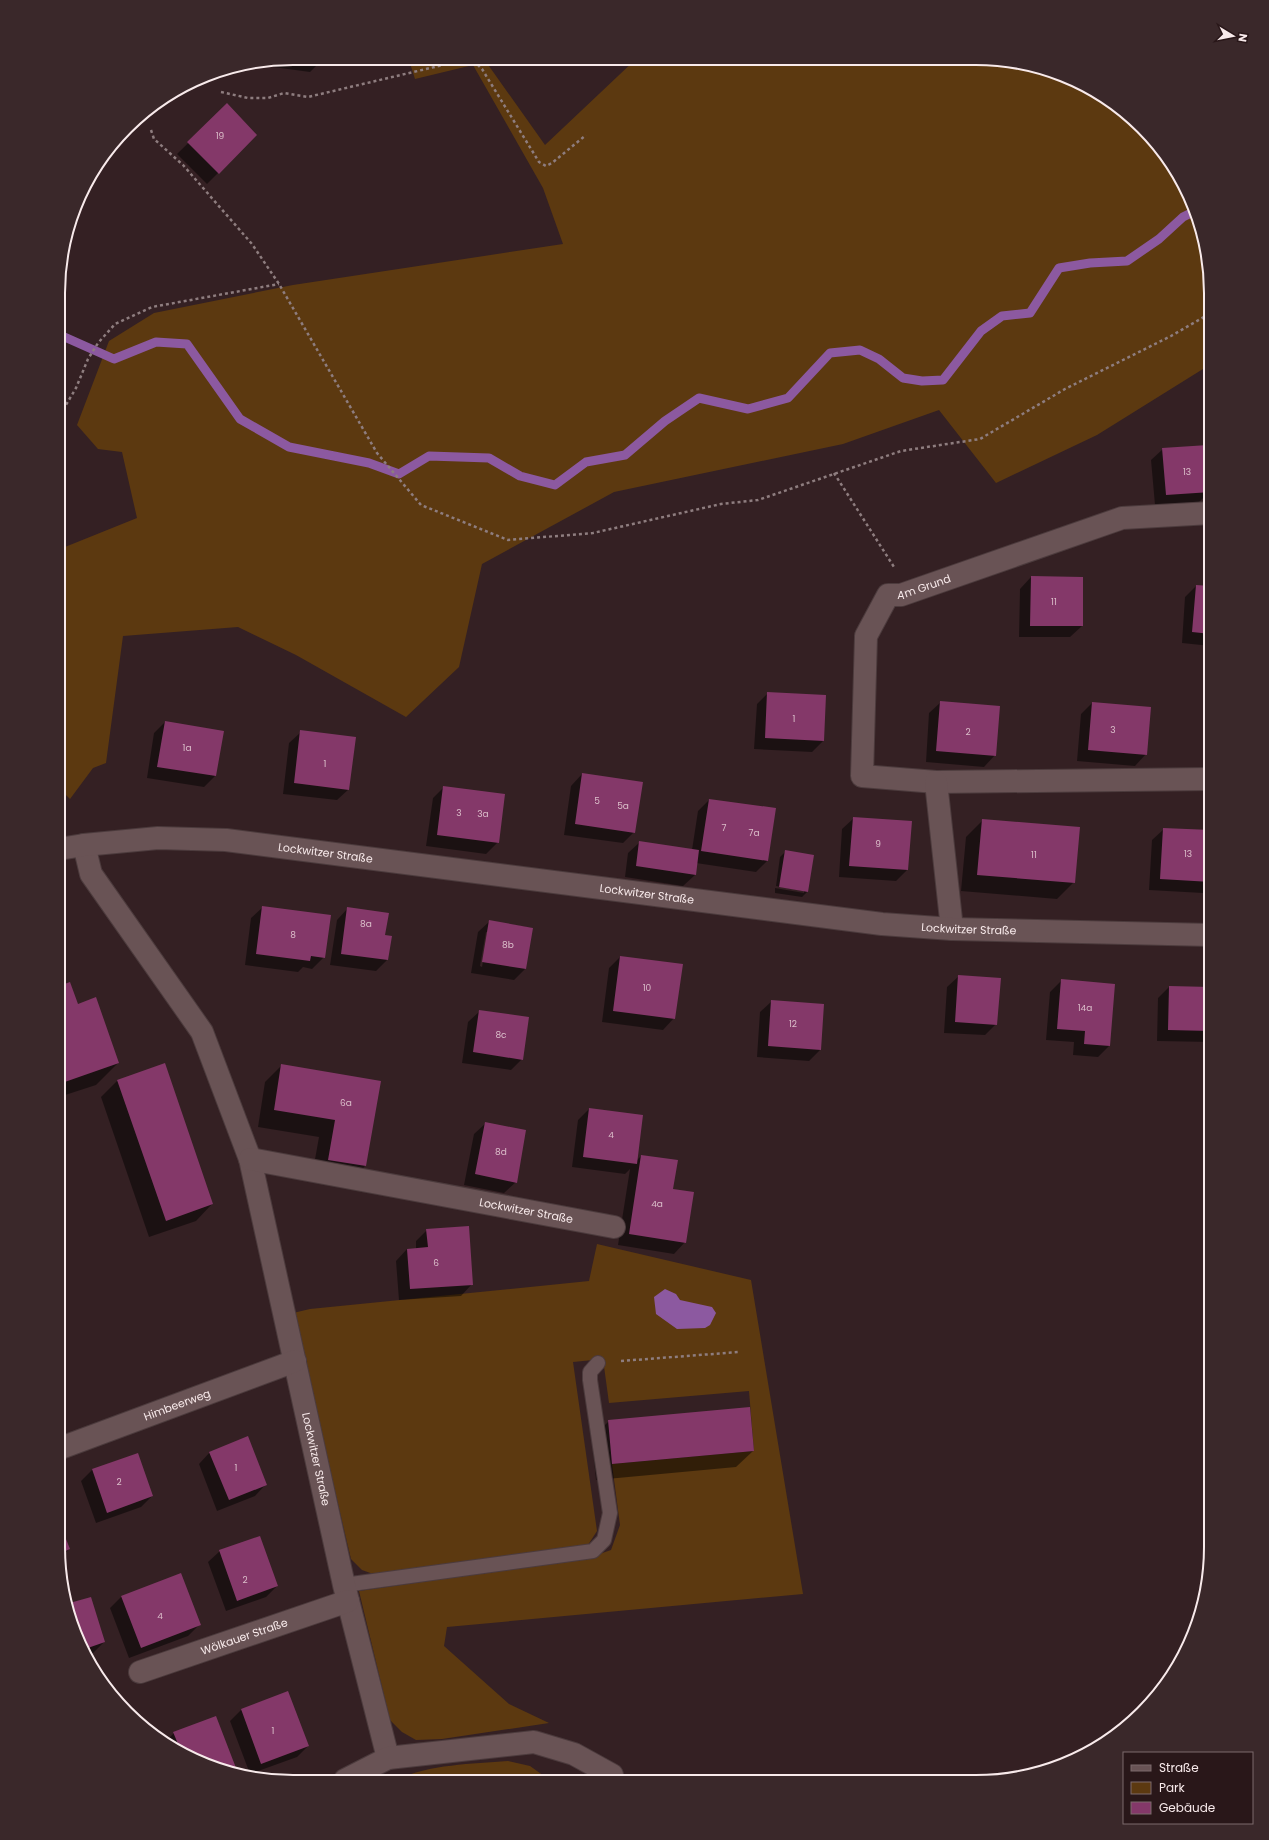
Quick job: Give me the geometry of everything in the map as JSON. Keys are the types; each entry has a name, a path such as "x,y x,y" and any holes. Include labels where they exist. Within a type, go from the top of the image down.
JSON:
{"street":[{"name":"Am Grund","path":"1204,513 1122,518 901,595 888,595 866,636 862,776 936,782 1204,779"},
{"path":"936,782 952,929"},
{"name":"Lockwitzer Straße","path":"65,848 158,838 226,840 882,924 952,929 1204,935"},
{"name":"Lockwitzer Straße","path":"84,845 91,874 202,1032 250,1159 346,1593 388,1758"},
{"name":"Lockwitzer Straße","path":"250,1159 614,1227"},
{"name":"Himbeerweg","path":"65,1446 295,1361"},
{"name":"Wölkauer Straße","path":"140,1672 346,1593"},
{"path":"355,1775 388,1758 534,1742 574,1754 612,1775"}],"lane":[{"path":"346,1593 593,1551 604,1540 610,1513 590,1380 590,1372 598,1363"}],"path":[{"path":"221,92 248,98 268,98 284,93 308,97 443,65"},
{"path":"478,65 482,69 539,162 546,166 552,163 586,136"},
{"path":"151,130 154,139 183,165 252,244 279,284 377,453 421,505 508,540 593,533 721,504 758,500 901,451 980,439 1065,389 1171,336 1204,317"},
{"path":"65,407 76,388 88,359 98,343 115,324 152,307 279,284"},
{"path":"834,473 901,577 901,595"},
{"path":"598,1363 739,1352"}],"green space":[{"path":"411,65 473,65 415,79"},
{"path":"473,65 488,65 545,145 630,65 991,65 1021,69 1063,82 1103,103 1137,132 1166,166 1187,206 1200,248 1204,278 1204,368 1097,435 996,483 939,410 843,444 614,492 482,564 459,667 406,717 296,655 238,627 123,636 106,763 93,768 70,799 65,794 65,547 137,518 122,452 98,449 77,425 109,341 154,313 293,285 563,244 543,188"},
{"path":"597,1244 751,1280 803,1594 447,1627 444,1646 509,1704 549,1723 442,1739 416,1740 402,1732 390,1720 359,1591 588,1558 611,1550 620,1525 612,1464 754,1451 749,1391 609,1403 603,1359 573,1362 597,1531 586,1548 376,1575 362,1570 351,1559 293,1313 310,1309 589,1281"},
{"path":"508,1761 530,1766 543,1775 409,1775 437,1768"}],"shaded area":[{"path":"665,1289 676,1294 680,1300 712,1307 716,1313 710,1325 705,1328 677,1329 656,1314 654,1297"}],"building":[{"path":"227,103 257,135 219,174 187,142"},
{"path":"1204,445 1204,492 1166,495 1162,448"},
{"path":"1031,576 1083,577 1083,626 1030,626"},
{"path":"1196,585 1204,586 1204,633 1192,632"},
{"path":"767,692 826,695 824,741 765,738"},
{"path":"940,701 1000,706 996,756 936,751"},
{"path":"1092,702 1151,707 1147,755 1088,750"},
{"path":"165,721 224,731 216,776 157,767"},
{"path":"300,730 356,737 349,790 294,783"},
{"path":"582,773 643,782 635,833 575,824"},
{"path":"443,786 505,794 499,843 437,835"},
{"path":"709,799 776,808 768,861 701,851"},
{"path":"853,817 912,821 908,870 849,866"},
{"path":"982,819 1080,827 1075,883 977,875"},
{"path":"1163,828 1204,830 1204,882 1160,879"},
{"path":"639,841 699,850 696,875 636,866"},
{"path":"785,850 814,855 808,892 779,887"},
{"path":"262,906 331,915 325,958 311,956 310,961 256,954"},
{"path":"347,907 389,913 385,935 392,936 388,960 341,954"},
{"path":"489,920 533,928 526,969 482,962"},
{"path":"620,956 683,964 675,1019 613,1011"},
{"path":"958,975 1001,978 997,1025 955,1022"},
{"path":"1061,979 1115,984 1110,1046 1084,1044 1085,1031 1057,1029"},
{"path":"70,982 78,1004 96,997 119,1063 65,1082 65,984"},
{"path":"1169,986 1204,987 1204,1031 1168,1030"},
{"path":"771,1000 824,1004 821,1050 768,1046"},
{"path":"479,1010 529,1017 523,1060 473,1052"},
{"path":"165,1063 213,1204 166,1221 117,1080"},
{"path":"281,1064 381,1081 366,1166 328,1160 335,1120 274,1110"},
{"path":"589,1108 643,1115 637,1164 583,1157"},
{"path":"485,1122 526,1130 517,1183 475,1174"},
{"path":"641,1155 678,1160 673,1189 694,1192 686,1243 629,1234"},
{"path":"469,1226 473,1285 410,1289 407,1249 428,1247 426,1229"},
{"path":"750,1407 754,1451 612,1464 608,1420"},
{"path":"248,1436 267,1485 229,1500 209,1452"},
{"path":"138,1453 153,1496 107,1513 92,1469"},
{"path":"65,1536 70,1549 65,1551"},
{"path":"260,1536 278,1586 237,1601 219,1550"},
{"path":"181,1573 201,1625 141,1648 121,1596"},
{"path":"91,1597 105,1642 88,1648 72,1602"},
{"path":"288,1691 309,1746 261,1764 241,1709"},
{"path":"216,1716 236,1768 192,1752 178,1743 173,1732"}],"waterway":[{"path":"65,337 114,359 156,342 187,344 240,419 289,447 369,463 399,474 429,456 489,458 520,476 555,485 586,462 625,455 665,421 699,398 748,409 788,398 830,353 860,350 879,359 903,378 922,381 943,380 981,331 1002,316 1030,313 1059,268 1090,263 1127,261 1159,239 1183,217 1190,214"}]}
